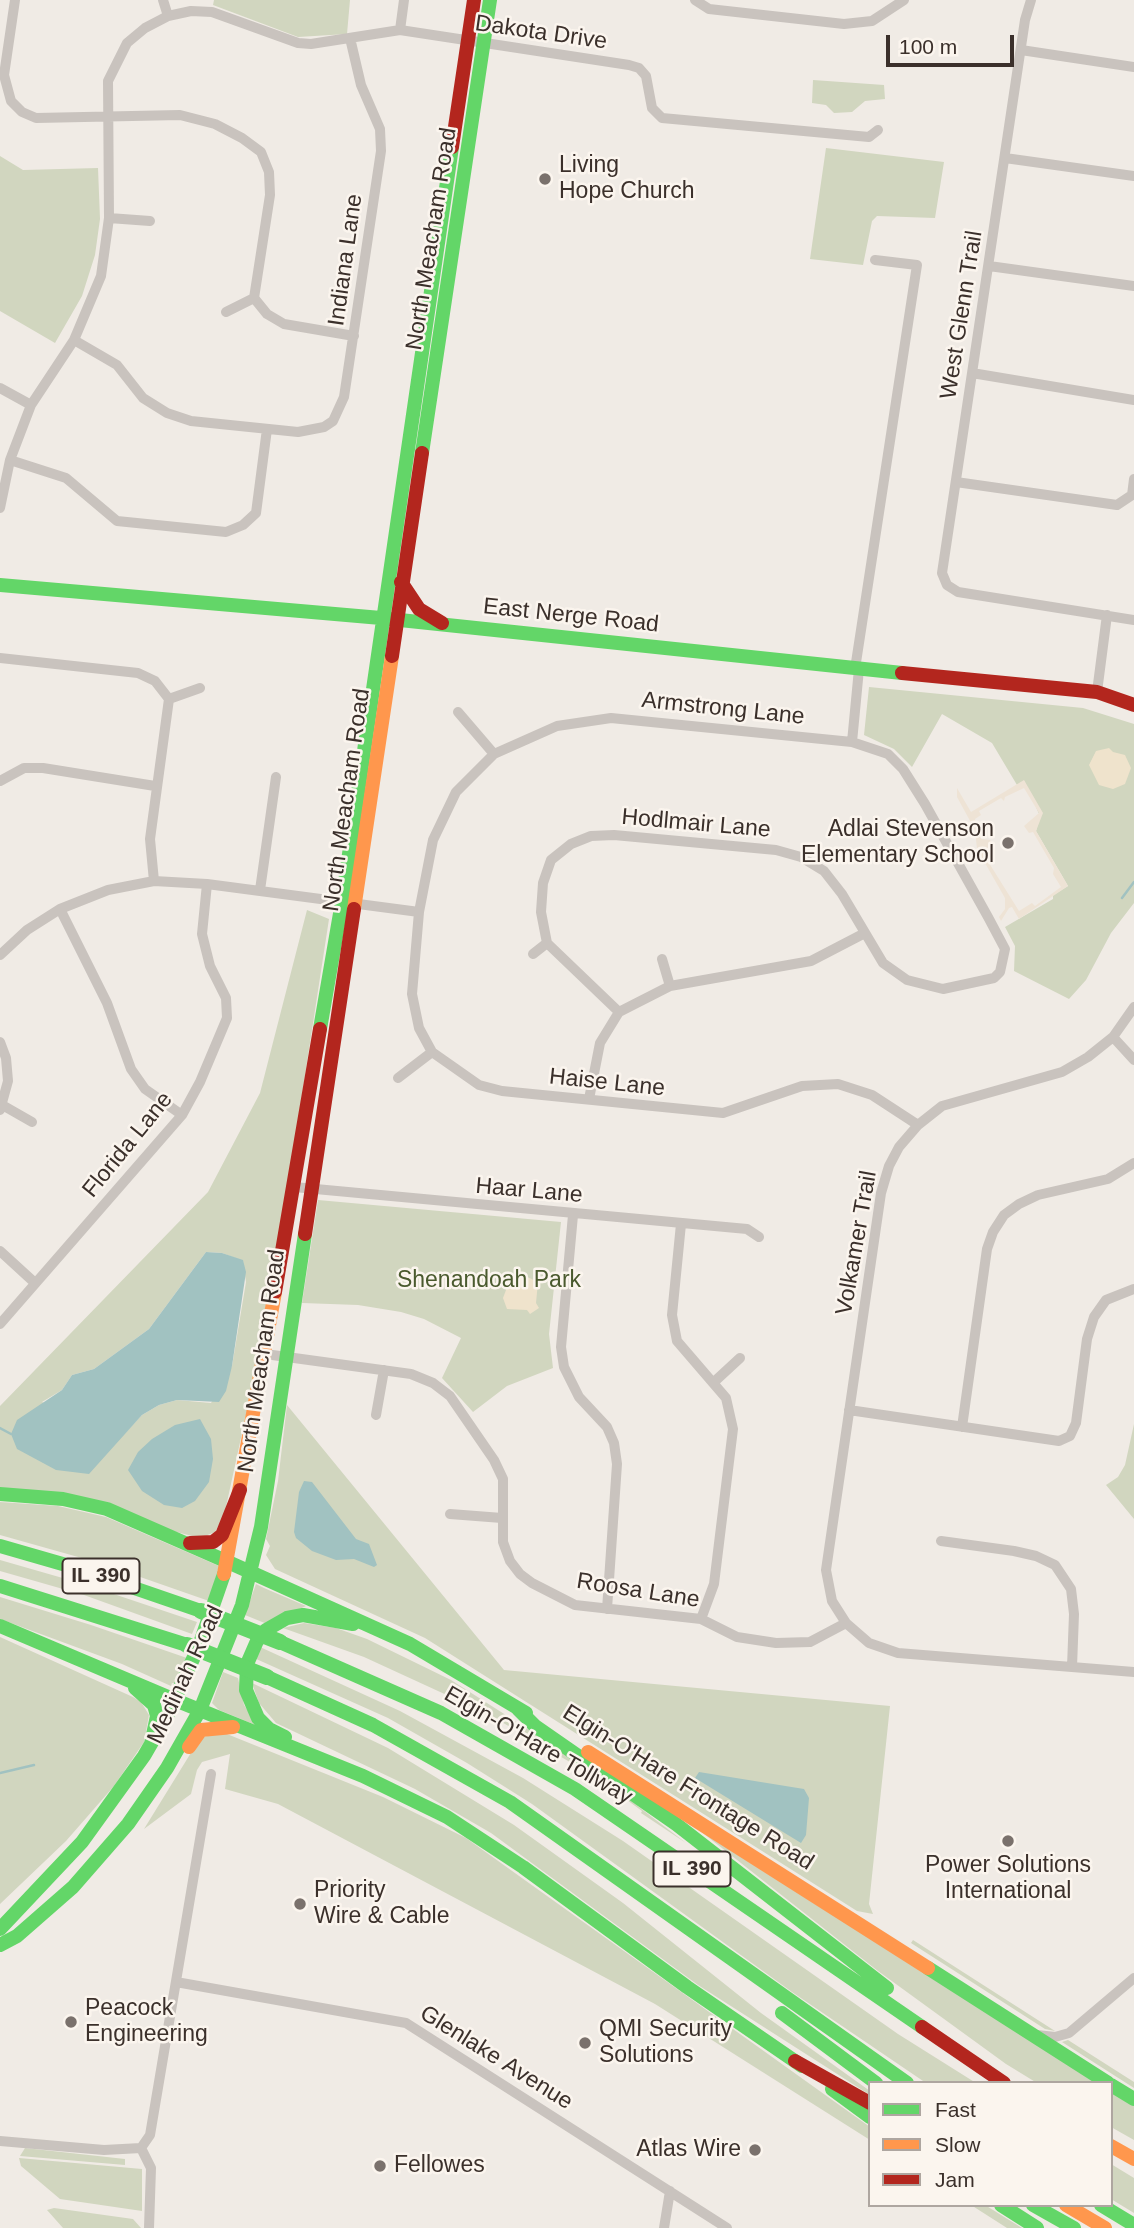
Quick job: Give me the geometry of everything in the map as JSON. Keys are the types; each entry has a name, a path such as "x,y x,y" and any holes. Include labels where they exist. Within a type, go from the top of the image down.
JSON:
{"main road":[{"name":"North Meacham Road","path":"388,619 401,582 475,43 474,0"},
{"name":"North Meacham Road","path":"218,1595 228,1562 265,1354 302,1188 348,903 475,43 490,0"},
{"path":"401,582 419,609 446,625"},
{"name":"East Nerge Road","path":"0,585 388,619 1097,692 1134,705"},
{"name":"North Meacham Road","path":"242,1605 251,1572 286,1355 302,1188"},
{"path":"185,1543 213,1542 222,1535 240,1490"},
{"name":"Elgin-O'Hare Frontage Road","path":"0,1494 88,1504 130,1518 378,1629 449,1665 1105,2081"},
{"name":"Elgin-O'Hare Tollway","path":"0,1546 96,1574 201,1611 280,1642 441,1713 575,1789 1001,2081"},
{"name":"IL 390","path":"0,1586 187,1646 267,1677 373,1725 463,1773 510,1802 673,1920 904,2081"},
{"name":"Medinah Road","path":"0,1929 82,1842 151,1744 175,1700 218,1595"},
{"name":"Medinah Road","path":"0,1945 17,1936 73,1886 128,1824 167,1768 200,1710 242,1605"},
{"path":"363,1776 336,1760 269,1729 250,1704 245,1677 257,1641 265,1630 287,1618 311,1616 378,1629"},
{"path":"0,1626 363,1776 447,1817 795,2061 868,2116"},
{"path":"120,1677 154,1705 158,1716 151,1744"},
{"path":"519,1709 535,1726 676,1824 912,2007 937,2037"},
{"path":"128,1824 148,1810 201,1730 224,1726 242,1728"},
{"path":"673,1920 695,1947 873,2081"},
{"path":"795,2061 838,2082 868,2102"},
{"name":"Elgin-O'Hare Frontage Road","path":"1113,2086 1134,2099"},
{"path":"1113,2147 1134,2159"},
{"path":"1004,2207 1037,2228"},
{"path":"1036,2207 1074,2228"},
{"path":"1069,2207 1105,2228"},
{"path":"1104,2207 1134,2225"}],"street":[{"path":"15,0 4,75 11,101 22,112 36,118 180,115 215,124 242,138 261,152 269,172 270,195 254,298 267,314 284,324 354,336"},
{"path":"163,0 168,16"},
{"path":"400,30 404,0"},
{"path":"695,0 709,9 845,24 872,21 904,0"},
{"name":"West Glenn Trail","path":"1031,0 1021,50 942,573 947,584 958,592 1107,615"},
{"name":"Dakota Drive","path":"0,508 10,460 31,405 74,340 101,276 109,218 108,81 127,43 145,28 168,16 191,11 212,12 298,43 400,30 639,68 646,76 652,108 662,118 869,137 878,130"},
{"name":"Indiana Lane","path":"267,429 311,431 333,421 344,397 382,140 372,107 361,85 350,38"},
{"path":"1021,50 1134,67"},
{"path":"1005,158 1134,176"},
{"path":"109,218 150,220"},
{"path":"852,741 857,669 917,265 875,260"},
{"path":"989,266 1134,286"},
{"path":"226,312 254,298"},
{"path":"10,460 66,478 117,521 226,532 243,525 256,513 267,429 191,421 167,413 143,398 117,365 74,340"},
{"path":"972,373 1134,400"},
{"path":"0,388 31,405"},
{"path":"956,482 1117,505 1132,495 1134,479"},
{"path":"1097,692 1107,615 1134,620"},
{"path":"0,658 138,673 155,681 169,699 155,786 150,839 154,881"},
{"path":"169,699 200,688"},
{"path":"458,712 494,754"},
{"name":"Armstrong Lane","path":"419,912 433,840 456,792 494,754 557,726 611,718 852,741 888,754 903,769 994,928 1005,949 1004,966"},
{"path":"0,781 24,768 43,768 155,786"},
{"path":"260,890 276,777"},
{"name":"Hodlmair Lane","path":"547,943 541,912 543,883 551,860 572,844 591,836 614,835 776,850 801,857 824,871 842,894 863,934 883,963 907,980 924,986 943,989 963,986 994,978 1004,966"},
{"path":"0,955 27,930 60,909 108,891 154,881 260,890 419,912 412,994 419,1028 432,1052 398,1077"},
{"name":"Florida Lane","path":"0,1324 182,1115 200,1082 227,1018 226,998 210,966 202,934 207,884"},
{"path":"60,909 107,1003 131,1069 145,1089 182,1115"},
{"path":"589,1099 600,1044 619,1012 670,986 811,961 863,934"},
{"path":"533,954 547,943 619,1012"},
{"path":"662,959 670,986"},
{"name":"Volkamer Trail","path":"846,1623 832,1601 826,1570 881,1193 889,1166 899,1147 918,1125 942,1106 1062,1072 1088,1057 1113,1037 1134,1007"},
{"path":"1113,1037 1134,1060"},
{"path":"0,1042 6,1058 8,1081 2,1108 32,1122"},
{"name":"Haise Lane","path":"432,1052 479,1085 502,1091 723,1113 802,1086 838,1084 872,1095 918,1125"},
{"path":"962,1427 987,1250 998,1223 1019,1204 1038,1195 1108,1179 1134,1163"},
{"name":"Haar Lane","path":"302,1188 747,1229 759,1237"},
{"path":"573,1215 561,1347 564,1367 579,1397 607,1427 614,1443 617,1464 607,1609"},
{"path":"681,1224 672,1315 677,1341 726,1398 733,1429 714,1584 701,1619"},
{"path":"0,1251 35,1283"},
{"path":"849,1410 1059,1441 1070,1436 1076,1423 1087,1339 1094,1317 1106,1300 1134,1289"},
{"name":"Roosa Lane","path":"265,1354 411,1374 433,1383 450,1396 494,1460 503,1479 503,1542 520,1574 575,1605 701,1619 737,1637 775,1643 810,1642 846,1623"},
{"path":"714,1382 740,1358"},
{"path":"376,1415 384,1370"},
{"path":"450,1514 502,1518"},
{"path":"941,1541 1025,1554 1055,1566 1071,1589 1074,1614 1072,1667"},
{"path":"846,1623 869,1643 898,1653 1134,1672"},
{"path":"141,2148 150,2135 211,1774"},
{"path":"1032,2035 1055,2037 1069,2033 1133,1980"},
{"name":"Glenlake Avenue","path":"176,1982 406,2023 727,2228"},
{"path":"0,2141 104,2150 141,2148"},
{"path":"141,2148 150,2168 149,2228"},
{"path":"664,2228 670,2191"}],"green space":[{"path":"214,0 350,0 347,34 298,37 213,5"},
{"path":"813,80 884,85 885,99 865,101 852,112 834,113 826,105 812,103"},
{"path":"826,148 944,162 935,218 877,216 872,221 863,265 810,259"},
{"path":"0,156 23,170 98,168 100,219 95,255 82,296 55,343 0,311"},
{"path":"869,687 1083,708 1134,724 1134,903 1111,933 1086,980 1069,999 1014,971 1015,946 1005,927 1053,899 1053,895 1068,886 1036,831 1040,816 1024,781 1017,785 992,743 942,714 912,767 894,749 864,735"},
{"path":"307,910 329,919 294,1147 249,1401 224,1516 215,1532 200,1538 0,1487 0,1406 208,1192 260,1093","holes":["206,1252 222,1253 243,1261 246,1282 232,1366 211,1403 177,1400 159,1405 142,1415 125,1433 42,1402 62,1390 72,1375 94,1369 149,1329"]},
{"name":"Shenandoah Park","path":"318,1200 561,1222 549,1334 553,1368 507,1386 473,1412 442,1378 461,1338 424,1319 401,1312 358,1305 302,1303"},
{"path":"287,1405 504,1670 890,1706 869,1904 873,1914 857,1911 425,1638 275,1569 266,1555 270,1546 266,1539 278,1481"},
{"path":"1134,1424 1134,1519 1106,1485 1118,1477 1125,1465"},
{"path":"0,1502 58,1506 106,1517 219,1566 209,1601 103,1564 0,1535"},
{"path":"0,1560 87,1585 197,1622 192,1634 84,1595 0,1571"},
{"path":"256,1584 306,1606 267,1624 245,1615"},
{"path":"0,1597 187,1658 176,1684 172,1683 171,1686 122,1664 0,1619"},
{"path":"304,1623 336,1628 367,1639 451,1680 584,1765 686,1843 641,1813 642,1811 597,1778 488,1714 364,1657 283,1628"},
{"path":"0,1637 133,1697 141,1702 149,1715 144,1742 114,1786 66,1841 0,1904"},
{"path":"260,1647 400,1711 523,1778 623,1841 898,2034 973,2081 923,2081 792,1992 532,1804 388,1718 254,1658"},
{"path":"223,1672 238,1678 244,1705 258,1726 219,1710 212,1703"},
{"path":"252,1683 388,1748 514,1825 623,1903 761,2013 868,2090 868,2094 698,1985 491,1833 415,1789 276,1723 259,1703"},
{"path":"222,1732 383,1797 466,1838 868,2126 868,2139 655,2004 278,1804 225,1789 230,1754 202,1762 197,1770 191,1794 144,1829 197,1743 204,1737"},
{"path":"699,1830 1094,2081 1034,2081 1006,2064 878,1971"},
{"path":"913,1940 1055,2031 1045,2029 911,1943"},
{"path":"1068,2040 1134,2082 1134,2088 1062,2042"},
{"path":"1113,2093 1134,2106 1134,2140 1113,2128"},
{"path":"25,2148 125,2159 125,2165 20,2156"},
{"path":"19,2158 142,2169 142,2211 60,2199 21,2166"},
{"path":"1113,2165 1134,2178 1134,2213 1113,2200"},
{"path":"974,2207 988,2207 1022,2228 1007,2228"},
{"path":"54,2208 133,2219 141,2228 63,2228 47,2210"}],"sand":[{"path":"1109,748 1125,755 1131,768 1125,784 1113,789 1099,785 1089,765 1096,751"},
{"path":"525,1276 538,1282 536,1303 539,1308 530,1314 527,1310 507,1309 503,1298 509,1282"}],"shaded area":[{"path":"1024,780 1043,813 1036,831 1068,886 1019,919 1012,907 1009,908 1001,921 999,917 1005,909 1005,898 977,849 975,830 957,797 957,788 971,812","holes":["1024,788 1039,813 1024,826 1029,833 1033,832 1054,868 1053,874 1061,887 1035,906 1032,903 1019,911 984,855 985,849 993,845 990,840 981,839 975,819 981,815 979,811 1001,798 1004,801 1005,797"]}],"water":[{"path":"206,1252 222,1253 243,1260 246,1272 232,1366 226,1391 219,1402 177,1400 159,1405 142,1415 89,1474 56,1470 17,1449 11,1434 17,1420 62,1390 72,1375 94,1369 149,1329"},
{"path":"200,1419 211,1439 213,1459 209,1482 195,1501 182,1508 164,1505 142,1491 128,1470 138,1452 152,1439 175,1425"},
{"path":"304,1481 312,1482 356,1539 369,1544 377,1565 374,1567 354,1559 336,1560 312,1551 296,1538 294,1532 299,1492"},
{"path":"699,1772 804,1789 809,1798 806,1835 801,1843 695,1778"}],"waterway":[{"path":"1122,898 1134,882"},
{"path":"0,1428 11,1434"},
{"path":"0,1773 34,1765"}],"traffic: fast":[{"path":"422,453 490,0"},
{"path":"320,1029 342,902 452,147"},
{"path":"0,585 381,618 902,673"},
{"path":"0,1945 17,1936 73,1887 128,1824 167,1768 200,1710 242,1605 261,1527 305,1234"},
{"path":"0,1494 63,1499 107,1509 228,1562"},
{"path":"0,1546 73,1567 201,1611"},
{"path":"228,1562 410,1644 526,1713"},
{"path":"0,1929 82,1842 144,1756 166,1718 199,1646 224,1574"},
{"path":"0,1586 187,1645"},
{"path":"201,1611 280,1642"},
{"path":"285,1737 269,1729 258,1718 246,1690 247,1664 257,1641 266,1630 287,1618 303,1615 353,1624"},
{"path":"0,1626 175,1700"},
{"path":"280,1642 441,1713 575,1789 922,2027"},
{"path":"187,1645 267,1677"},
{"path":"267,1677 373,1725 510,1802 904,2081"},
{"path":"135,1688 154,1705 157,1716 151,1744"},
{"path":"175,1700 363,1776 447,1817 523,1867 687,1987 802,2066"},
{"path":"518,1709 535,1726 676,1824 887,1988"},
{"path":"928,1968 1105,2081"},
{"path":"782,2013 873,2081"},
{"path":"1113,2086 1134,2099"},
{"path":"832,2089 868,2116"},
{"path":"1004,2207 1037,2228"},
{"path":"1037,2207 1074,2228"},
{"path":"1104,2207 1134,2225"}],"traffic: slow":[{"path":"354,909 392,656"},
{"path":"224,1574 275,1292"},
{"path":"189,1747 201,1730 233,1727"},
{"path":"588,1752 928,1968"},
{"path":"1113,2147 1134,2159"},
{"path":"1069,2207 1105,2228"}],"traffic: jam":[{"path":"452,147 474,0"},
{"path":"392,656 422,453"},
{"path":"401,582 419,609 442,623"},
{"path":"902,673 1097,692 1134,705"},
{"path":"305,1234 354,909"},
{"path":"275,1292 320,1029"},
{"path":"190,1543 213,1542 222,1535 240,1490"},
{"path":"922,2027 1001,2081"},
{"path":"795,2061 868,2102"}],"place":[{"name":"Living Hope Church","path":"545,179"},
{"name":"Adlai Stevenson Elementary School","path":"1008,843"},
{"name":"Power Solutions International","path":"1008,1841"},
{"name":"Priority Wire & Cable","path":"300,1904"},
{"name":"Peacock Engineering","path":"71,2022"},
{"name":"QMI Security Solutions","path":"585,2043"},
{"name":"Atlas Wire","path":"755,2150"},
{"name":"Fellowes","path":"380,2166"}]}
